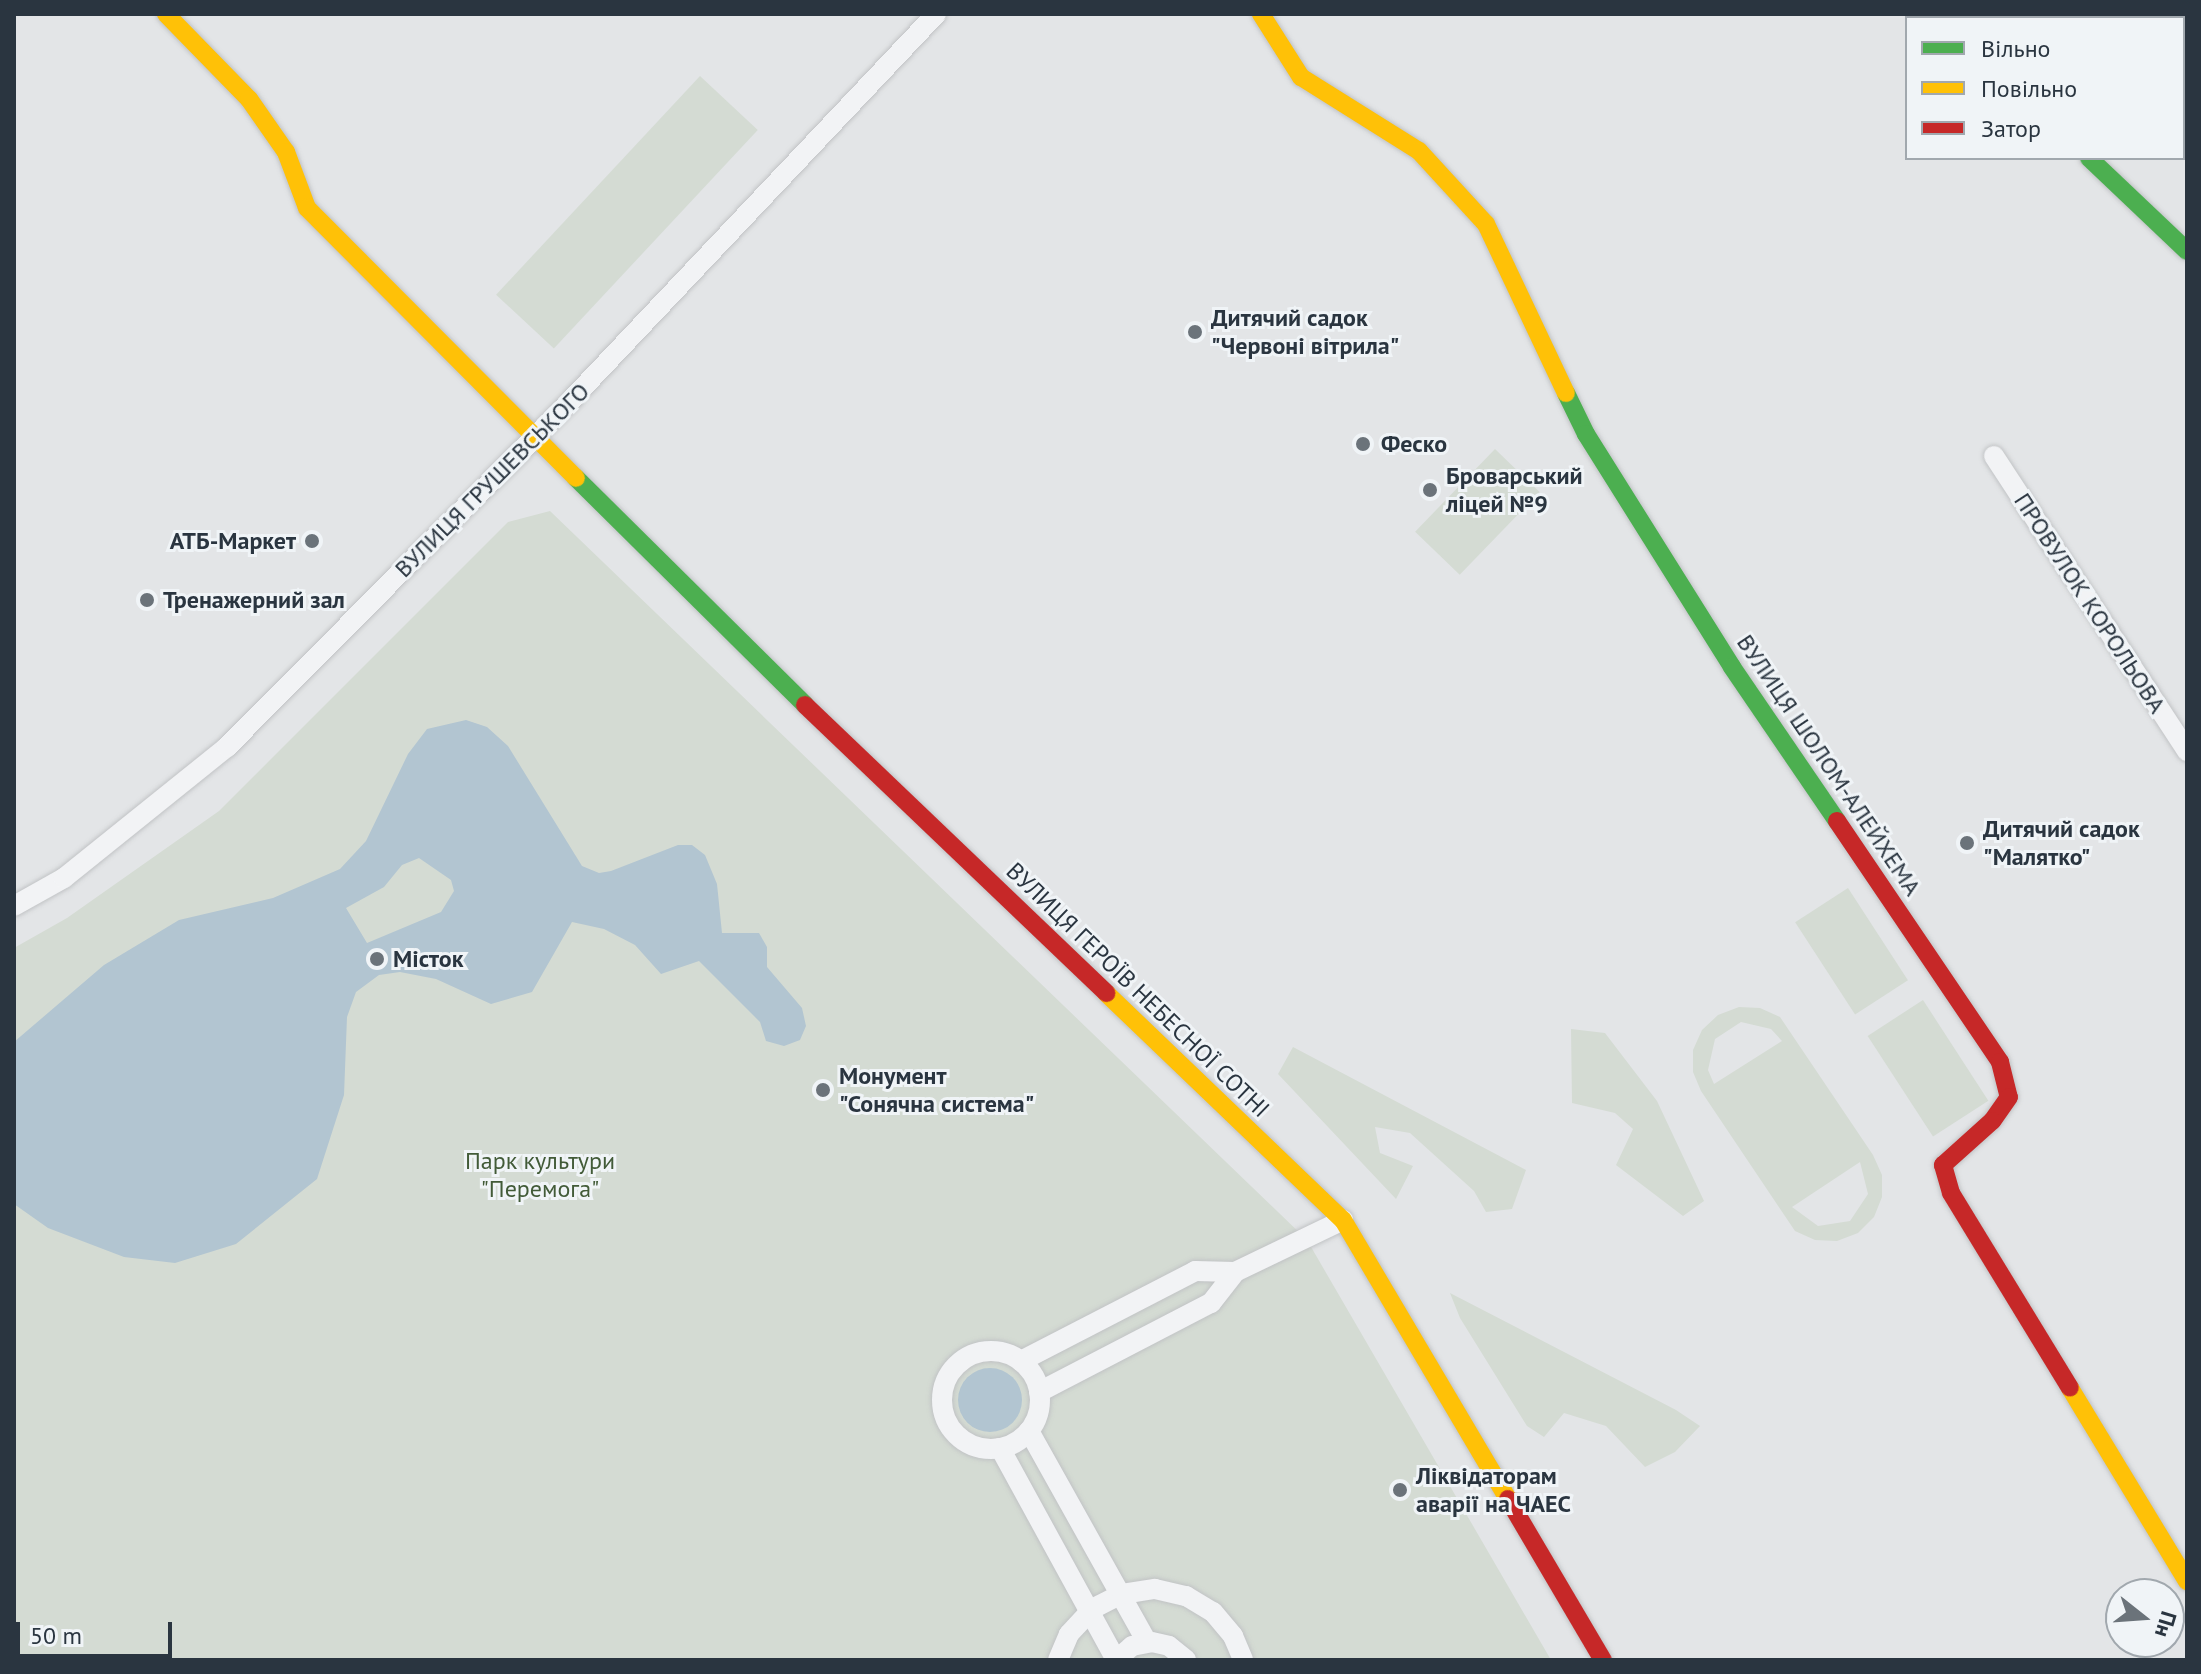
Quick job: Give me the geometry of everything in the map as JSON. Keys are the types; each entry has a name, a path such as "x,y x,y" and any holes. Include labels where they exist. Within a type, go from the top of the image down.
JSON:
{"street":[{"name":"ВУЛИЦЯ ГЕРОЇВ НЕБЕСНОЇ СОТНІ","path":"166,14 249,99 286,152 307,208 537,435 663,569 1343,1220 1603,1660"},
{"name":"ВУЛИЦЯ ГРУШЕВСЬКОГО","path":"14,906 64,878 227,747 537,435 936,14"},
{"name":"ВУЛИЦЯ ШОЛОМ-АЛЕЙХЕМА","path":"1261,14 1301,77 1419,151 1486,224 1586,434 1732,667 2000,1062 2009,1097 1992,1121 1961,1144 1943,1165 1951,1193 2187,1581"},
{"path":"2091,160 2187,251"},
{"name":"ПРОВУЛОК КОРОЛЬОВА","path":"1994,456 2187,751"},
{"path":"1039,1392 1211,1303 1235,1272 1343,1220"},
{"path":"1021,1361 1195,1271 1235,1272"},
{"path":"995,1351 1021,1361 1039,1392 1038,1415 1029,1431 1000,1448 980,1448 958,1437 944,1416 942,1392 952,1369 972,1355 995,1351"},
{"path":"1029,1431 1147,1642"},
{"path":"1000,1448 1116,1660 1147,1642 1169,1646 1186,1660"},
{"path":"1058,1660 1069,1634 1089,1612 1119,1595 1155,1589 1200,1603 1224,1623 1243,1660"}],"green space":[{"path":"700,76 758,130 554,349 496,295"},
{"path":"1495,449 1540,492 1460,575 1415,532"},
{"name":"Парк культури \"Перемога\"","path":"550,511 1307,1240 1551,1660 14,1660 14,948 67,918 219,811 508,522"},
{"path":"1848,888 1908,980 1855,1015 1795,922"},
{"path":"1923,1000 1988,1101 1933,1137 1868,1036"},
{"path":"1739,1007 1760,1008 1780,1017 1873,1155 1882,1175 1882,1197 1874,1217 1858,1233 1837,1241 1815,1240 1795,1231 1701,1091 1693,1072 1693,1050 1702,1030 1718,1015","holes":["1741,1022 1771,1029 1782,1041 1714,1084 1708,1070 1715,1039","1860,1162 1868,1194 1850,1221 1818,1226 1792,1207"]},
{"path":"1571,1029 1605,1033 1657,1101 1704,1201 1683,1216 1616,1165 1633,1129 1615,1113 1572,1103"},
{"path":"1293,1047 1526,1170 1512,1209 1486,1212 1474,1191 1410,1133 1375,1127 1380,1153 1413,1166 1396,1199 1278,1074"},
{"path":"1450,1293 1676,1410 1700,1426 1675,1452 1645,1467 1606,1426 1564,1413 1544,1437 1527,1426 1460,1318"}],"water":[{"path":"466,720 487,727 508,746 582,866 599,873 611,871 678,845 692,845 705,855 717,884 722,933 759,933 767,947 767,967 802,1008 806,1026 800,1040 784,1046 766,1041 760,1022 699,961 661,974 635,945 604,929 572,922 532,992 491,1004 436,979 400,972 379,975 356,992 347,1017 344,1095 317,1179 236,1244 175,1263 124,1257 48,1228 14,1204 14,1042 104,965 179,920 273,898 340,869 366,841 408,754 427,729","holes":["419,858 451,880 454,891 441,912 367,943 346,908 384,887 402,865"]},
{"path":"990,1368 1008,1374 1016,1382 1022,1400 1016,1418 1008,1426 990,1432 972,1426 964,1418 958,1400 964,1382 972,1374"}],"traffic: fast":[{"path":"2091,160 2187,251"},
{"path":"1566,393 1586,434 1732,667 1837,821"},
{"path":"576,478 805,705"}],"traffic: slow":[{"path":"166,14 249,99 286,152 307,208 576,478"},
{"path":"1261,14 1301,77 1419,151 1486,224 1566,393"},
{"path":"1106,993 1343,1220 1508,1499"},
{"path":"2070,1388 2187,1581"}],"traffic: jam":[{"path":"805,705 1106,993"},
{"path":"1837,821 2000,1062 2009,1097 1992,1121 1943,1165 1951,1193 2070,1388"},
{"path":"1508,1499 1603,1660"}],"place":[{"name":"Дитячий садок \"Червоні вітрила\"","path":"1195,332"},
{"name":"Феско","path":"1363,444"},
{"name":"Броварський ліцей №9","path":"1430,490"},
{"name":"АТБ-Маркет","path":"312,541"},
{"name":"Тренажерний зал","path":"147,600"},
{"name":"Дитячий садок \"Малятко\"","path":"1967,843"},
{"name":"Місток","path":"377,959"},
{"name":"Монумент \"Сонячна система\"","path":"823,1090"},
{"name":"Ліквідаторам аварії на ЧАЕС","path":"1400,1490"}]}
